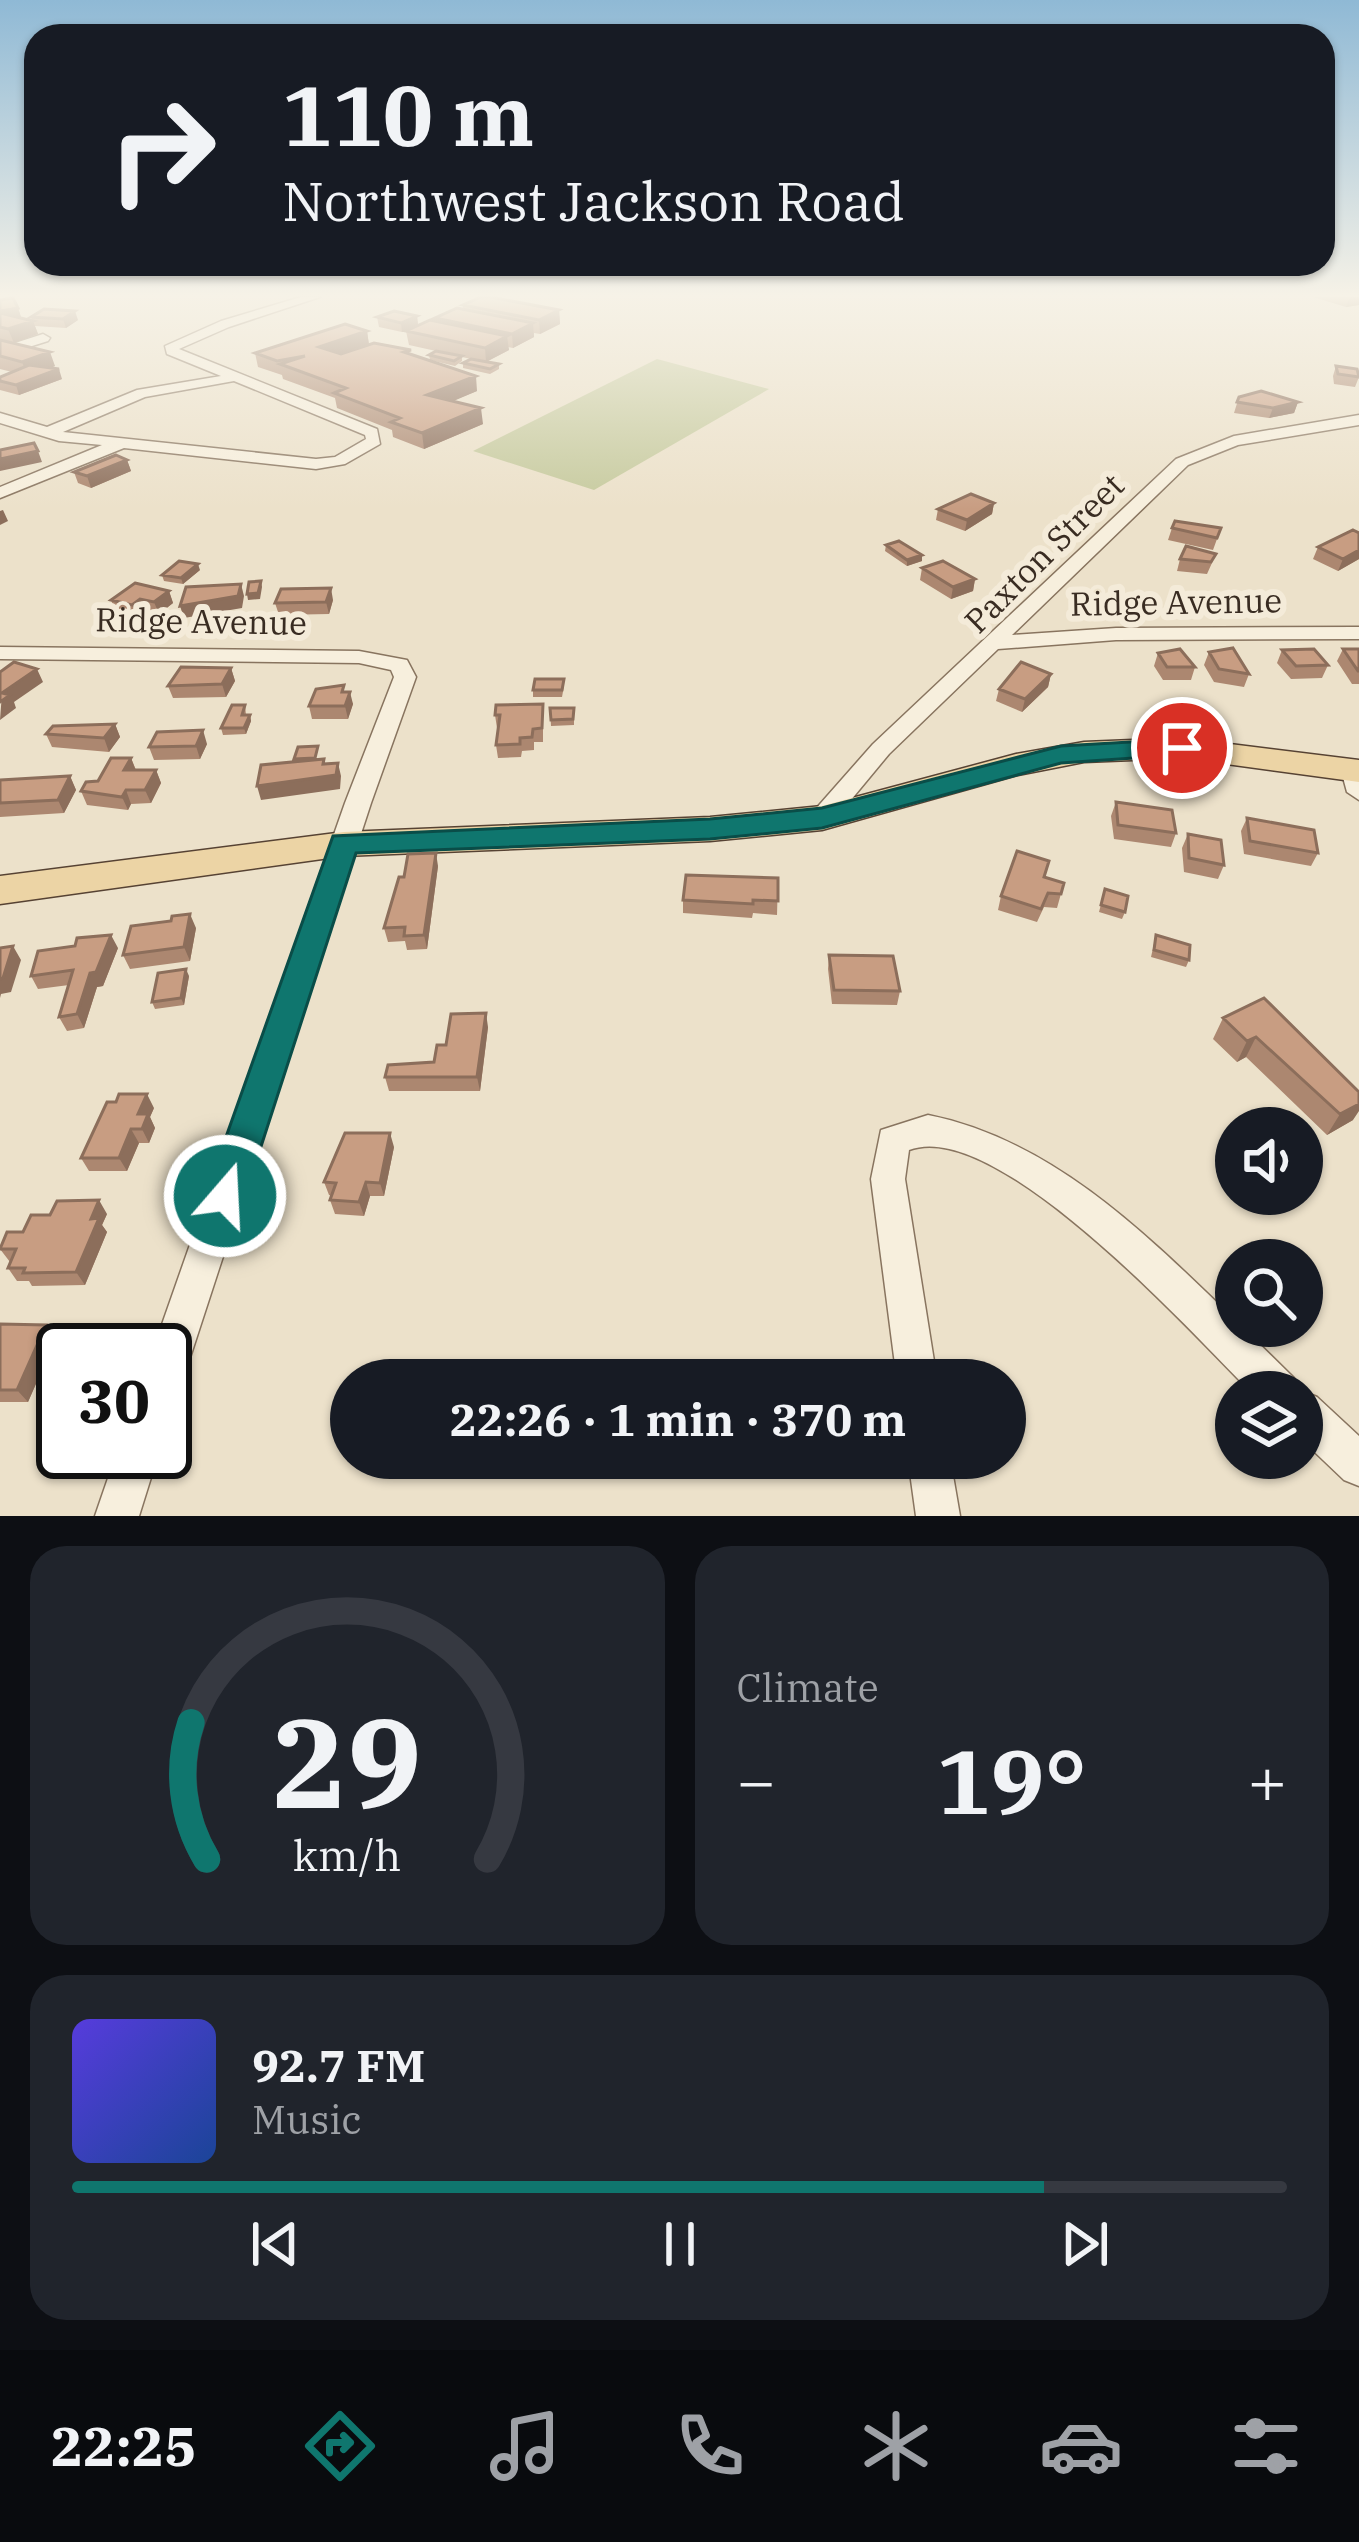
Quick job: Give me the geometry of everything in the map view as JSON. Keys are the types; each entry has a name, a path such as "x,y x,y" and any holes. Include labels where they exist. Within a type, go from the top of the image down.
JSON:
{"main road":[{"path":"0,890 344,844 710,829 822,818 1016,765 1084,752 1182,748 1357,778"}],"street":[{"path":"0,418 119,444 316,464 339,460 374,441 372,432 208,368"},
{"path":"0,429 49,432 142,393 234,378"},
{"name":"Paxton Street","path":"822,818 880,749 1183,462 1234,441 1359,419"},
{"path":"0,493 119,444"},
{"name":"Ridge Avenue","path":"994,644 1116,634 1359,633"},
{"name":"Ridge Avenue","path":"0,653 359,657 399,665 405,677 344,844"},
{"path":"182,1323 344,844"},
{"path":"914,1359 888,1179 893,1141 927,1130 999,1149 1051,1183 1134,1251 1258,1371"},
{"path":"1323,1432 1359,1465"},
{"path":"116,1516 129,1479"},
{"path":"932,1479 938,1516"}],"green space":[{"path":"640,368 690,368 769,389 594,490 473,451"}],"building":[{"path":"22,368 59,369 16,385 0,377"},
{"path":"290,368 451,368 476,376 427,395 481,408 422,433 391,422 400,418 334,393 346,388"},
{"path":"1336,368 1357,369 1359,377 1338,374"},
{"path":"1261,391 1298,402 1273,408 1237,402 1239,397"},
{"path":"34,443 38,451 0,459 0,450"},
{"path":"116,455 127,460 87,476 74,472"},
{"path":"971,494 994,503 967,520 938,509"},
{"path":"1175,521 1221,528 1217,538 1172,528"},
{"path":"1353,530 1359,533 1359,550 1343,559 1318,547"},
{"path":"899,541 922,555 907,560 886,545"},
{"path":"1186,546 1216,554 1211,562 1180,559"},
{"path":"179,561 198,564 181,578 162,575"},
{"path":"943,561 975,579 953,587 922,568"},
{"path":"261,581 258,593 247,594 249,582"},
{"path":"135,583 169,591 154,602 140,599 132,605 111,600"},
{"path":"241,584 238,596 180,606 186,587"},
{"path":"331,588 326,602 275,603 281,589"},
{"path":"1233,648 1249,674 1219,669 1209,652"},
{"path":"1180,649 1195,667 1167,667 1158,653"},
{"path":"1314,649 1328,665 1296,666 1282,650"},
{"path":"1343,649 1359,649 1359,671 1358,671"},
{"path":"14,662 37,669 2,693 10,695 0,702 0,672"},
{"path":"1021,662 1051,674 1025,699 999,689"},
{"path":"181,667 231,668 222,684 168,686"},
{"path":"535,679 564,679 562,690 533,690"},
{"path":"344,685 342,692 350,692 345,706 309,706 316,689"},
{"path":"543,704 542,728 533,729 532,737 520,738 520,744 496,745 500,715 495,715 496,705"},
{"path":"232,705 245,705 242,715 250,715 244,728 221,728"},
{"path":"550,708 574,708 573,719 551,720"},
{"path":"115,724 104,738 46,734 53,726"},
{"path":"203,730 196,746 149,747 157,732"},
{"path":"318,746 315,758 294,759 298,747"},
{"path":"111,758 131,758 124,770 156,770 145,790 126,790 122,797 81,791 86,782 98,781"},
{"path":"324,759 323,764 338,763 336,775 257,786 261,765"},
{"path":"70,776 58,800 0,803 0,780"},
{"path":"1116,802 1172,810 1176,833 1118,825"},
{"path":"1247,818 1314,830 1318,853 1250,841"},
{"path":"1188,834 1221,840 1224,865 1189,858"},
{"path":"1017,851 1049,861 1044,877 1064,883 1061,894 1048,893 1041,909 1001,896"},
{"path":"436,853 424,935 404,936 405,927 384,928 408,854"},
{"path":"686,875 778,878 778,901 683,900"},
{"path":"1105,889 1128,896 1125,912 1101,905"},
{"path":"190,914 184,947 123,955 131,926"},
{"path":"111,935 96,972 90,973 77,1014 59,1017 73,970 31,976 38,951 75,946 77,938"},
{"path":"1156,935 1190,945 1189,960 1154,950"},
{"path":"13,946 3,978 0,979 0,948"},
{"path":"829,955 893,956 900,991 834,990"},
{"path":"186,969 181,998 152,1002 158,973"},
{"path":"1264,998 1359,1092 1359,1104 1340,1114 1256,1037 1247,1041 1223,1018"},
{"path":"486,1013 477,1077 385,1077 388,1065 434,1062 437,1045 446,1045 451,1014"},
{"path":"119,1094 147,1094 138,1114 148,1114 142,1129 131,1129 119,1158 81,1158 107,1102 116,1102"},
{"path":"345,1133 390,1133 380,1183 366,1182 359,1202 330,1200 336,1183 324,1182"},
{"path":"99,1200 91,1219 99,1218 76,1272 23,1273 25,1268 8,1268 16,1249 0,1249 7,1232 23,1232 31,1215 50,1215 57,1201"},
{"path":"0,1324 36,1325 36,1347 17,1390 0,1390"}],"route":[{"path":"225,1196 344,844 710,829 822,818 1061,755 1182,748"}]}
